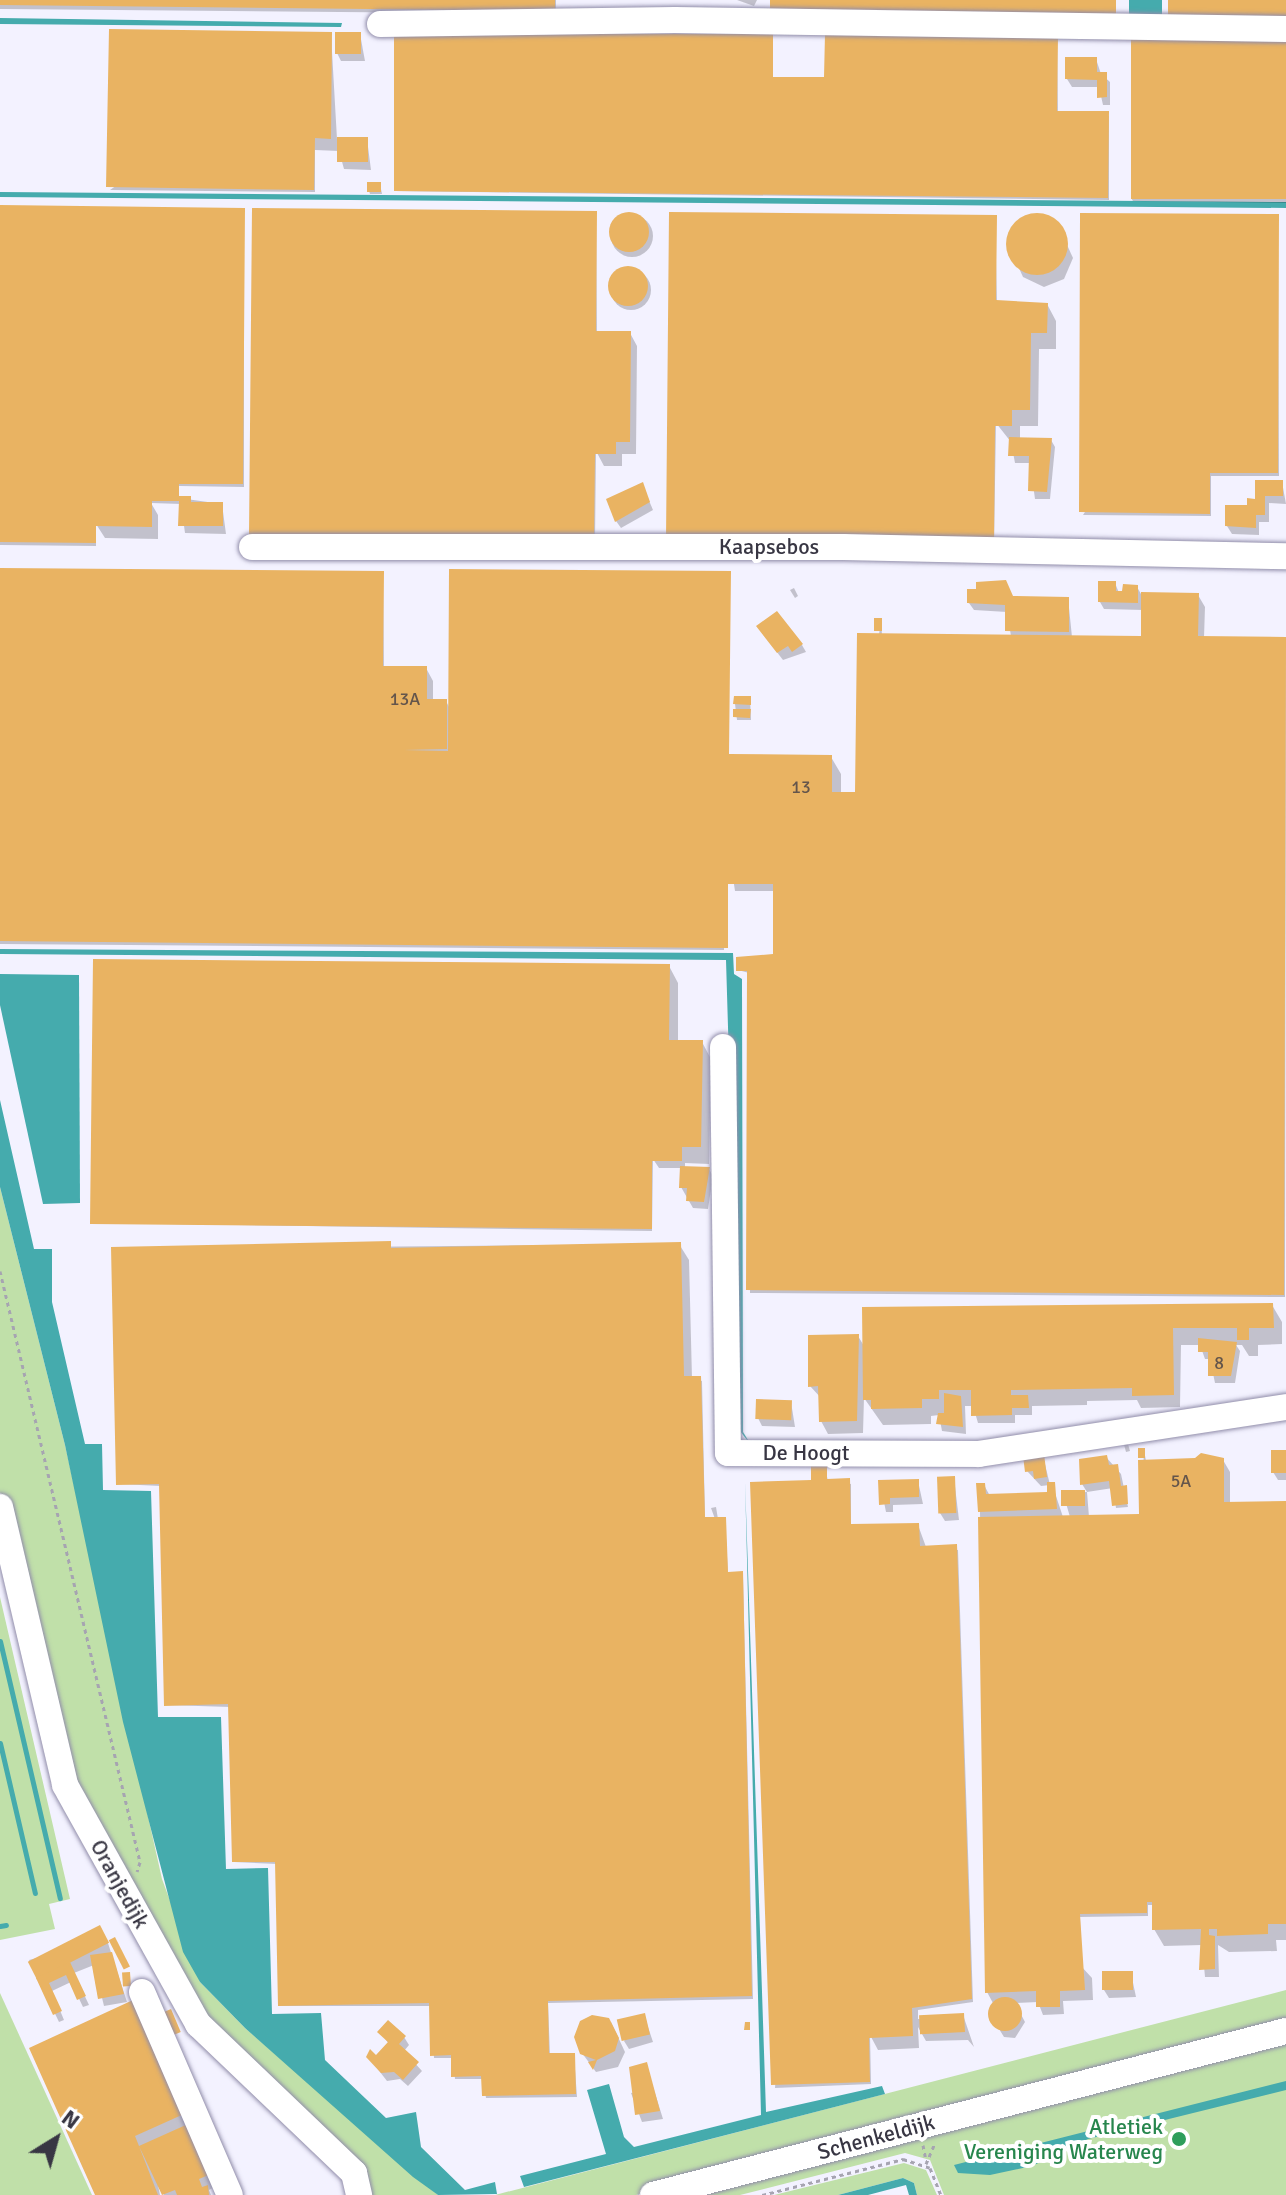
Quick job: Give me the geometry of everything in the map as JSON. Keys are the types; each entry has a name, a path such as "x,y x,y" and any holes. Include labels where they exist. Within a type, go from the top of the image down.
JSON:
{"street":[{"path":"380,24 675,10 1286,29"},
{"name":"Kaapsebos","path":"252,547 843,547 1286,556"},
{"name":"De Hoogt","path":"723,1047 728,1453 979,1454 1286,1407"},
{"name":"Oranjedijk","path":"0,1507 65,1785 198,2024 354,2173 359,2195"},
{"path":"142,1992 230,2195"},
{"name":"Schenkeldijk","path":"653,2195 1286,2031"}],"path":[{"path":"0,1271 140,1862 128,1898"},
{"path":"925,2153 926,2164 941,2195"},
{"path":"762,2195 903,2159 926,2164"}],"green space":[{"path":"0,1187 65,1445 162,1879 200,1982 245,2028 438,2195 370,2195 212,2028 63,1765 0,1492"},
{"path":"0,1597 70,1899 49,1904 55,1929 0,1940"},
{"path":"1286,1990 1286,2026 636,2195 495,2195"},
{"path":"0,1993 92,2195 0,2195"},
{"path":"1286,2032 1286,2195 944,2195 930,2160 905,2153 740,2195 665,2195"},
{"path":"904,2163 926,2170 937,2195 917,2195 914,2183 903,2178 838,2195 774,2195"}],"water":[{"path":"1129,0 1162,0 1162,19 1129,19"},
{"path":"0,18 342,23 341,27 0,24"},
{"path":"0,192 1286,202 1286,208 0,197"},
{"path":"0,949 733,953 734,974 742,979 743,1432 748,1440 786,1441 750,1444 740,1431 726,960 0,954"},
{"path":"0,974 79,975 80,1203 43,1204 0,1005"},
{"path":"0,1100 34,1249 52,1249 52,1302 85,1444 102,1444 103,1490 151,1491 158,1717 221,1717 226,1869 268,1868 272,2014 321,2013 325,2060 386,2118 416,2112 421,2147 465,2190 495,2182 497,2194 438,2195 413,2177 245,2028 200,1982 183,1952 123,1722 65,1445 0,1187"},
{"path":"745,1480 766,2112 882,2086 885,2094 524,2187 520,2176 606,2154 587,2090 609,2084 624,2137 634,2147 761,2115"},
{"path":"1286,2081 1286,2090 1088,2139 1032,2166 990,2175 958,2173 954,2165"},
{"path":"903,2178 914,2183 917,2195 909,2195 906,2185 868,2195 838,2195"}],"building":[{"path":"0,0 555,0 555,11 0,5"},
{"path":"770,0 1116,0 1116,21 770,18"},
{"path":"1168,0 1286,0 1286,24 1168,24"},
{"path":"109,29 332,32 331,139 315,138 314,190 106,187"},
{"path":"335,32 361,32 361,54 335,54"},
{"path":"394,33 773,34 773,77 824,77 825,34 1058,36 1057,111 1109,111 1108,198 394,191"},
{"path":"1131,37 1286,37 1286,199 1131,199"},
{"path":"1065,57 1097,57 1097,72 1107,72 1107,97 1097,98 1097,80 1065,79"},
{"path":"337,137 368,137 368,162 337,162"},
{"path":"367,182 381,182 381,192 367,192"},
{"path":"0,205 245,208 243,484 179,484 179,496 191,496 191,502 223,502 223,526 178,526 179,501 152,501 152,527 96,526 96,543 0,542"},
{"path":"252,208 597,211 596,331 631,331 630,442 616,442 616,454 595,454 594,539 249,536"},
{"path":"629,212 643,218 649,232 643,246 629,252 615,246 609,232 615,218"},
{"path":"669,212 997,215 996,300 1048,303 1047,333 1031,333 1030,410 1012,410 1012,426 995,426 994,543 666,540"},
{"path":"1037,213 1059,222 1068,244 1059,266 1037,275 1015,266 1006,244 1015,222"},
{"path":"1080,213 1279,214 1278,473 1210,473 1210,514 1079,512"},
{"path":"628,266 642,272 648,286 642,300 628,306 614,300 608,286 614,272"},
{"path":"1009,437 1052,438 1047,492 1028,491 1029,456 1008,456"},
{"path":"1255,480 1283,480 1283,496 1265,496 1265,515 1256,515 1256,528 1225,526 1225,505 1247,505 1247,498 1255,499"},
{"path":"643,482 650,502 615,522 606,499"},
{"path":"0,568 384,571 383,666 427,666 427,699 447,699 447,749 404,750 448,751 449,569 731,571 729,754 832,755 832,792 855,792 857,633 1141,636 1141,592 1199,593 1198,636 1286,637 1284,1295 746,1290 747,971 736,971 736,957 773,954 773,884 728,884 728,948 0,941"},
{"path":"1006,580 1013,596 1069,597 1069,632 1005,631 1005,605 967,603 967,589 976,589 976,582"},
{"path":"1098,581 1116,581 1116,591 1122,591 1123,584 1138,585 1138,603 1098,602"},
{"path":"777,611 803,644 792,652 788,646 777,653 756,626"},
{"path":"874,618 882,618 882,631 874,631"},
{"path":"734,696 751,696 751,705 733,704"},
{"path":"733,709 751,709 750,718 733,717"},
{"path":"93,959 670,964 669,1040 703,1040 701,1147 682,1147 682,1161 652,1161 652,1229 90,1224"},
{"path":"680,1166 710,1167 704,1202 686,1201 687,1188 679,1188"},
{"path":"391,1241 391,1248 681,1242 684,1376 701,1376 705,1517 726,1517 728,1572 743,1571 752,1996 548,2001 549,2053 575,2053 576,2094 482,2096 481,2076 451,2077 451,2055 430,2056 429,2003 278,2006 275,1862 232,1862 228,1704 164,1706 159,1484 116,1485 111,1247"},
{"path":"1273,1303 1274,1328 1249,1328 1249,1340 1237,1340 1237,1328 1173,1328 1174,1395 1132,1396 1132,1388 1011,1390 1011,1395 1028,1395 1029,1408 1012,1408 1012,1415 971,1416 971,1390 939,1390 939,1399 922,1399 922,1408 871,1409 871,1400 863,1400 862,1307"},
{"path":"859,1334 857,1421 819,1422 818,1386 808,1387 808,1335"},
{"path":"1198,1338 1237,1342 1231,1376 1208,1376 1208,1352 1198,1352"},
{"path":"944,1393 961,1396 963,1427 936,1424 938,1413 944,1413"},
{"path":"756,1399 792,1400 791,1420 755,1419"},
{"path":"1138,1448 1145,1448 1145,1458 1138,1458"},
{"path":"1271,1450 1286,1450 1286,1473 1271,1473"},
{"path":"1201,1453 1224,1458 1224,1502 1286,1501 1286,1924 1268,1924 1268,1934 1217,1936 1217,1929 1209,1929 1209,1935 1215,1936 1215,1969 1199,1970 1201,1929 1152,1930 1152,1902 1147,1902 1147,1913 1080,1914 1085,1990 1060,1991 1060,2007 1036,2007 1036,1991 985,1993 978,1517 1139,1514 1138,1460 1195,1458"},
{"path":"1044,1454 1047,1477 1034,1479 1033,1471 1025,1472 1023,1456"},
{"path":"1107,1455 1109,1465 1118,1464 1121,1486 1127,1485 1128,1504 1112,1506 1109,1481 1080,1485 1079,1459"},
{"path":"827,1465 827,1479 850,1478 851,1524 919,1523 920,1546 957,1544 972,1999 912,2008 913,2036 869,2038 870,2082 771,2085 750,1482 811,1480 811,1466"},
{"path":"955,1476 956,1513 938,1514 937,1477"},
{"path":"919,1479 919,1497 890,1498 890,1504 879,1505 878,1480"},
{"path":"1047,1482 1055,1482 1057,1509 978,1512 976,1483 985,1483 986,1494 1047,1492"},
{"path":"1061,1490 1085,1490 1085,1506 1061,1506"},
{"path":"100,1925 109,1943 37,1980 28,1962"},
{"path":"115,1937 130,1966 124,1970 109,1940"},
{"path":"112,1952 124,1994 98,1999 90,1955"},
{"path":"70,1962 86,1996 77,2000 66,1975 49,1983 62,2011 53,2015 36,1978"},
{"path":"1102,1971 1133,1971 1133,1990 1102,1990"},
{"path":"130,1972 131,1986 123,1987 122,1973"},
{"path":"1005,1997 1017,2002 1022,2014 1017,2026 1005,2031 993,2026 988,2014 993,2002"},
{"path":"133,2000 184,2114 135,2136 158,2195 95,2195 29,2048"},
{"path":"171,2009 181,2032 172,2036 163,2013"},
{"path":"645,2013 650,2034 622,2041 617,2020"},
{"path":"964,2013 965,2032 920,2034 919,2015"},
{"path":"592,2015 609,2018 619,2038 615,2051 597,2060 593,2070 588,2062 596,2060 580,2054 574,2037 580,2021"},
{"path":"388,2020 406,2036 399,2044 419,2062 403,2080 394,2072 381,2073 366,2057 370,2049 376,2055 388,2042 377,2032"},
{"path":"745,2022 750,2022 750,2030 744,2030"},
{"path":"647,2062 660,2111 635,2115 629,2067"},
{"path":"188,2124 211,2174 199,2179 202,2187 208,2185 209,2195 177,2195 175,2190 162,2195 139,2146"}],"waterway":[{"path":"0,1641 60,1898"},
{"path":"0,1743 35,1893"},
{"path":"0,1926 6,1925"}],"place":[{"name":"Atletiek Vereniging Waterweg","path":"1179,2139"}]}
